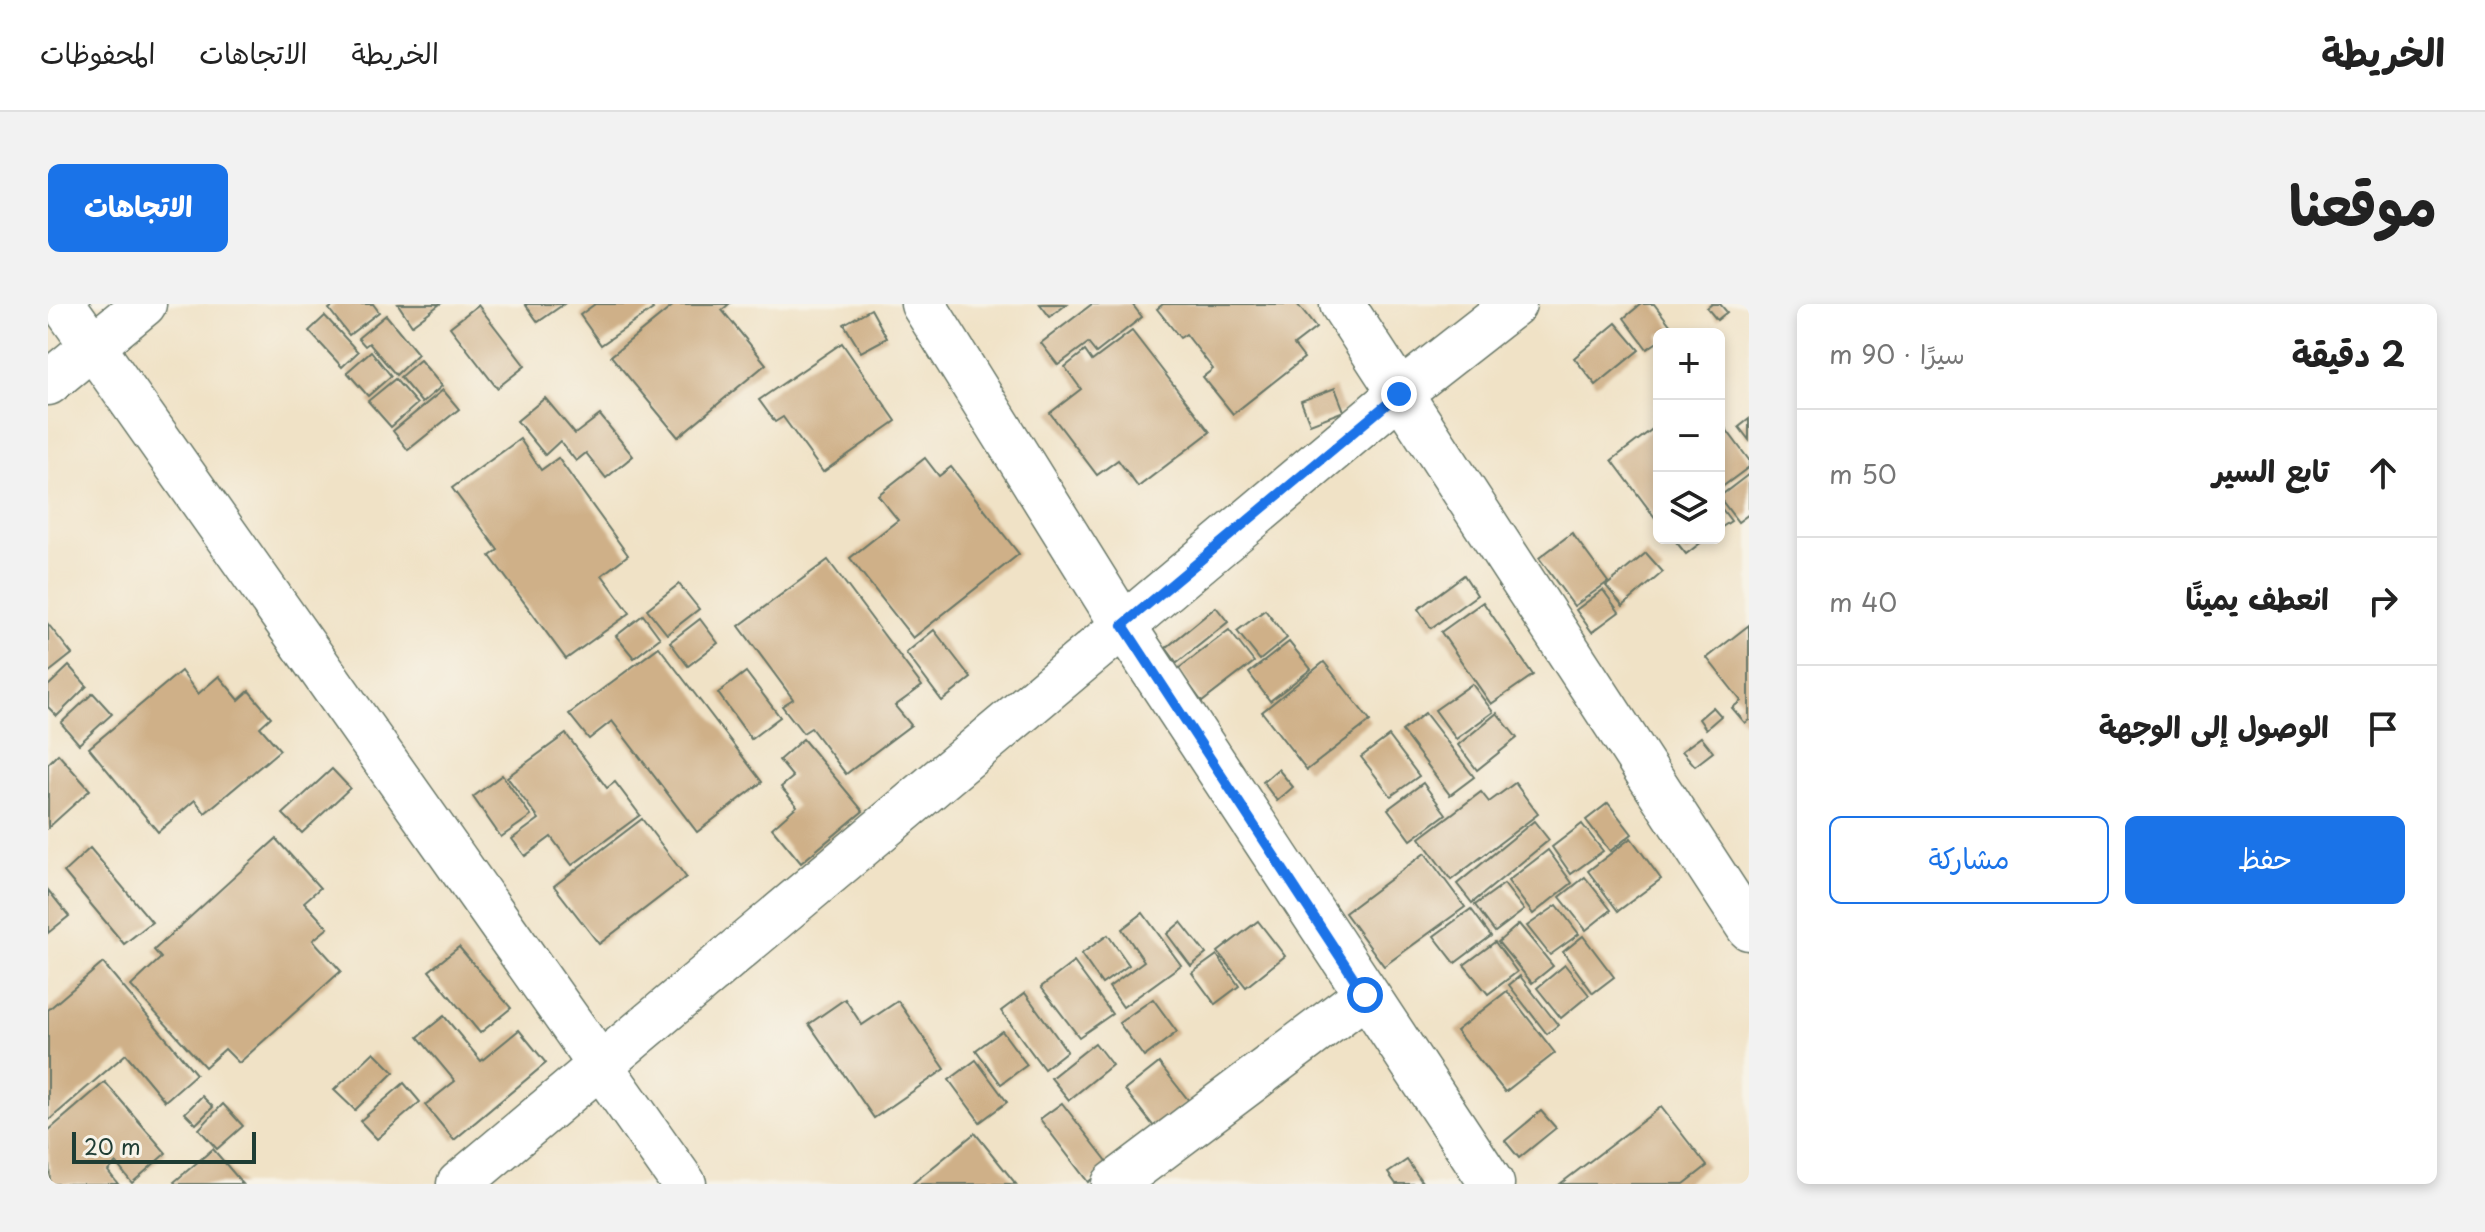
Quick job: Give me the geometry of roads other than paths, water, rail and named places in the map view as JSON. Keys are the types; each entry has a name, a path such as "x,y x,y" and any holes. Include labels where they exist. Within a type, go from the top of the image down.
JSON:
{"street":[{"path":"63,304 684,1184"},
{"path":"48,383 144,304"},
{"path":"923,304 1123,625 1492,1184"},
{"path":"1342,304 1749,928"},
{"path":"459,1184 1399,394 1514,304"},
{"path":"1114,1184 1365,995"}]}
